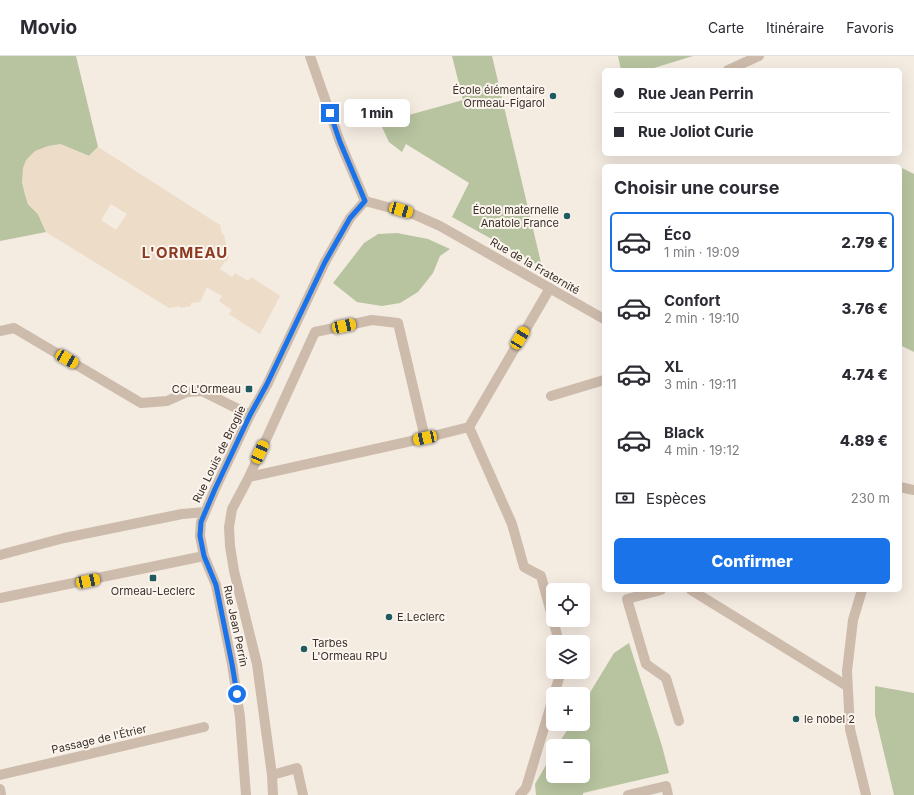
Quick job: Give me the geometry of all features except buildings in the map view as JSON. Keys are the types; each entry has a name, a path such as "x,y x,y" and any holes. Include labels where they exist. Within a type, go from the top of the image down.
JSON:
{"street":[{"path":"310,56 340,142 365,201"},
{"path":"732,68 759,56"},
{"name":"Rue de la Fraternité","path":"365,201 413,214 440,226 602,318"},
{"name":"Rue Louis de Broglie","path":"0,555 64,538 182,514 205,512 250,415 271,378 325,262 350,218 365,201"},
{"path":"248,477 469,427 550,288"},
{"path":"273,795 272,775 257,664 234,571 230,546 229,526 232,509 315,332 372,320 398,323 425,438"},
{"path":"0,331 14,328 141,403 167,401 186,392 202,391 250,415"},
{"path":"551,396 602,381"},
{"path":"469,427 512,524 524,567 541,576 557,635"},
{"path":"902,487 914,490"},
{"name":"Rue Jean Perrin","path":"205,512 201,522 200,536 204,556 216,585 232,664 240,718 246,795"},
{"path":"0,598 204,556"},
{"path":"653,592 627,599 646,664 666,678 679,722"},
{"path":"694,592 847,686"},
{"path":"861,592 853,620 846,671 850,729 866,795"},
{"path":"520,795 526,788 546,721"},
{"name":"Passage de l'Étrier","path":"0,775 204,727"},
{"path":"272,775 297,768 304,795"},
{"path":"628,795 666,786 668,795"},
{"path":"0,789 1,795"}],"green space":[{"path":"0,56 76,56 98,147 89,156 60,144 22,182 28,204 38,214 46,232 0,241"},
{"path":"452,56 492,56 542,267 452,217 469,183 406,144 402,152 389,142 380,123 463,100"},
{"path":"618,56 693,56 654,68 621,68"},
{"path":"902,168 914,174 914,352 902,346"},
{"path":"397,233 428,239 450,249 440,256 433,273 418,292 400,303 382,306 357,302 333,283 364,243 378,234"},
{"path":"629,643 662,746 669,773 583,793 583,795 536,795 535,784 546,765 546,783 590,783 590,739 561,739 567,731 590,731 590,692 614,653"},
{"path":"875,686 914,693 914,795 894,795 875,715"}],"shaded area":[{"path":"60,144 89,156 98,147 220,225 222,234 224,235 229,258 220,269 232,277 235,273 248,281 251,277 280,296 260,334 229,314 232,310 219,301 222,296 207,287 200,302 191,303 191,306 169,308 46,232 38,214 28,204 22,182 23,168 26,160 35,151 48,146","holes":["111,204 127,214 116,230 101,220"]}],"place":[{"name":"École élémentaire Ormeau-Figarol","path":"553,96"},
{"name":"École maternelle Anatole France","path":"567,216"},
{"name":"CC L'Ormeau","path":"249,389"},
{"name":"Ormeau-Leclerc","path":"153,578"},
{"name":"E.Leclerc","path":"389,617"},
{"name":"Tarbes L'Ormeau RPU","path":"304,649"},
{"name":"le nobel 2","path":"796,719"}],"district":[{"name":"L'ORMEAU","path":"185,253"}],"route":[{"path":"237,694 216,585 204,556 200,536 201,522 250,415 267,384 325,262 350,218 365,201 340,142 330,113"}]}
